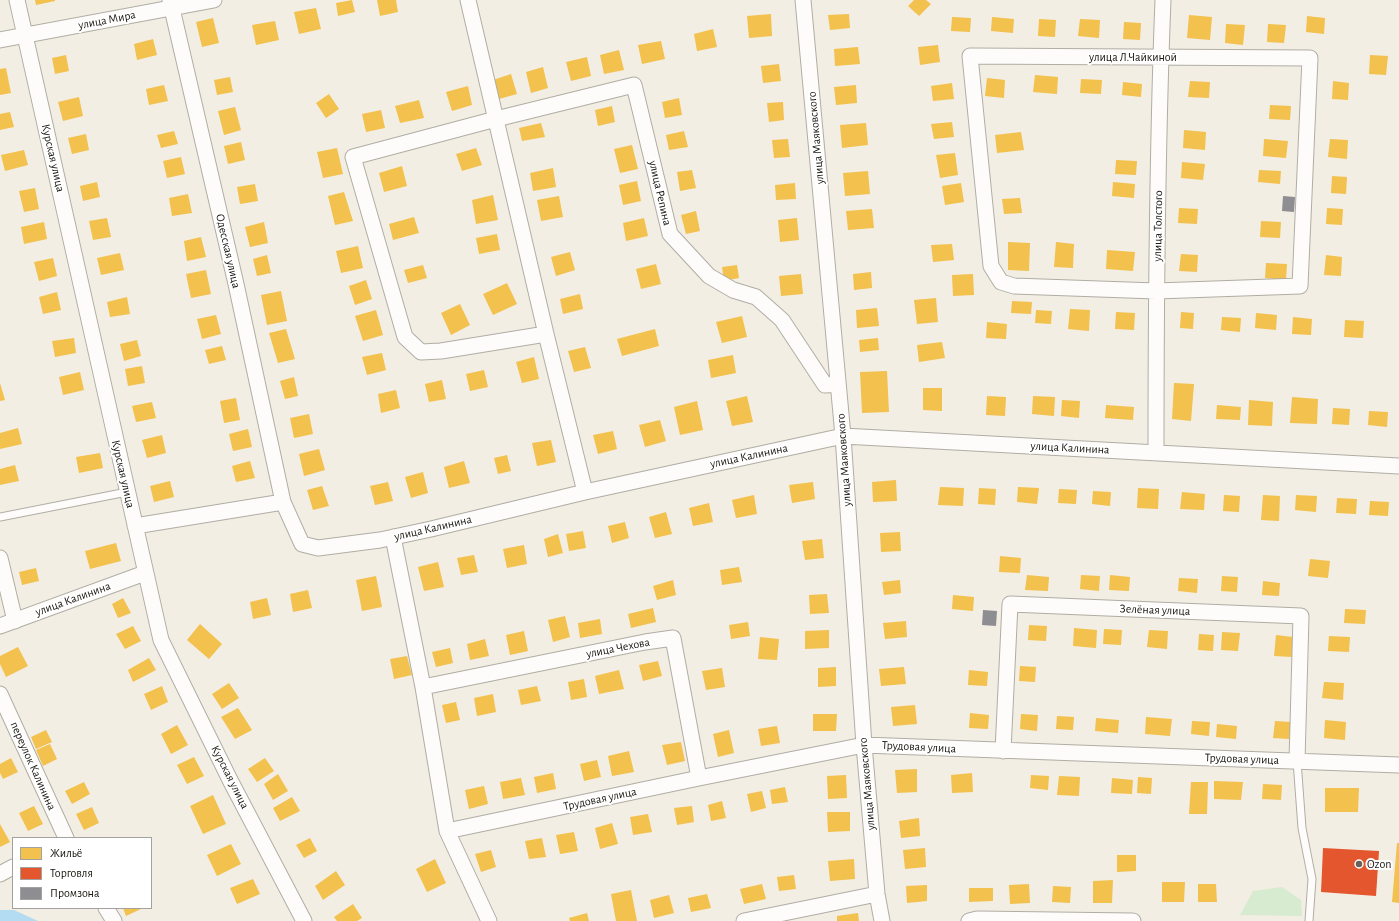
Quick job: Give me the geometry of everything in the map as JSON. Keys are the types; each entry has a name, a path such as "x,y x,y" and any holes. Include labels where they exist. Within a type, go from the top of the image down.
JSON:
{"street":[{"name":"Курская улица","path":"17,0 161,640 230,780 304,921"},
{"name":"улица Мира","path":"0,40 26,36 171,4 214,0"},
{"path":"468,0 546,334 585,492"},
{"name":"улица Маяковского","path":"803,0 843,436 864,745 877,894 882,921"},
{"name":"улица Толстого","path":"1156,452 1156,291 1163,0"},
{"name":"Одесская улица","path":"171,4 236,284 283,502"},
{"name":"улица Л.Чайкиной","path":"970,56 1161,57 1310,58 1300,286 1156,291 1014,286 1001,282 991,266 970,56"},
{"name":"улица Репина","path":"546,334 441,351 421,352 405,337 353,157 496,119 634,85 670,234 709,276 733,290 756,296 782,320 825,385 838,384"},
{"name":"улица Калинина","path":"283,502 302,544 318,548 394,537 585,492 843,436 1399,466"},
{"path":"135,526 283,502"},
{"path":"394,537 423,687 447,831 489,921"},
{"path":"0,558 15,621"},
{"name":"улица Калинина","path":"0,626 145,572"},
{"name":"Зелёная улица","path":"1004,751 1010,604 1301,616 1297,761"},
{"name":"улица Чехова","path":"423,687 645,642 673,638 699,778"},
{"name":"переулок Калинина","path":"0,694 66,837"},
{"name":"Трудовая улица","path":"447,831 864,745 1399,765"},
{"path":"0,874 12,868"},
{"path":"744,921 877,894"},
{"path":"107,909 114,921"},
{"path":"969,921 977,919 1133,921"}],"lane":[{"path":"0,517 127,492"},
{"path":"1297,761 1302,828 1312,879 1309,921"}],"green space":[{"path":"1282,887 1301,900 1302,916 1240,915 1253,891"}],"water":[{"path":"0,910 14,910 38,921 0,921"}],"building: Жильё":[{"path":"35,0 55,0 55,1 36,5"},
{"path":"352,0 355,12 338,16 336,3"},
{"path":"377,0 396,0 398,12 380,16"},
{"path":"914,0 926,0 931,4 919,16 908,6"},
{"path":"316,8 321,29 299,34 294,12"},
{"path":"771,14 772,36 749,38 747,16"},
{"path":"849,14 850,28 830,30 828,15"},
{"path":"1189,15 1212,17 1210,40 1187,38"},
{"path":"1307,16 1325,18 1324,34 1306,32"},
{"path":"952,17 971,18 970,32 951,31"},
{"path":"992,17 1014,19 1013,33 991,31"},
{"path":"213,18 219,43 202,47 196,22"},
{"path":"1039,19 1056,20 1055,37 1038,36"},
{"path":"1080,19 1100,20 1099,38 1078,36"},
{"path":"275,21 279,40 256,45 252,25"},
{"path":"1124,22 1141,23 1140,40 1123,39"},
{"path":"1226,24 1245,25 1243,45 1225,43"},
{"path":"1268,24 1286,25 1284,43 1267,42"},
{"path":"713,29 717,47 697,51 694,34"},
{"path":"153,39 157,55 137,60 134,44"},
{"path":"661,41 665,59 642,64 638,45"},
{"path":"938,45 940,62 920,65 918,47"},
{"path":"858,47 860,64 835,66 834,49"},
{"path":"619,50 624,70 604,74 600,55"},
{"path":"66,55 69,71 55,74 52,58"},
{"path":"1370,55 1388,56 1386,75 1369,74"},
{"path":"587,57 591,76 571,81 566,62"},
{"path":"779,64 781,81 763,83 761,66"},
{"path":"543,67 548,88 531,93 526,72"},
{"path":"6,68 11,93 0,95 0,69"},
{"path":"511,74 517,94 499,99 493,80"},
{"path":"1035,75 1058,77 1057,94 1033,92"},
{"path":"230,77 233,92 217,95 214,80"},
{"path":"987,78 1005,80 1004,98 985,96"},
{"path":"1081,79 1102,80 1101,94 1080,93"},
{"path":"1190,81 1210,82 1209,98 1188,97"},
{"path":"1333,81 1349,83 1348,100 1332,99"},
{"path":"1123,82 1142,84 1141,97 1122,95"},
{"path":"952,83 954,99 933,101 931,86"},
{"path":"164,85 168,101 149,105 146,89"},
{"path":"856,85 857,103 836,105 834,87"},
{"path":"468,86 472,105 452,111 446,92"},
{"path":"329,94 339,109 326,118 316,103"},
{"path":"79,97 83,116 63,121 58,102"},
{"path":"679,98 682,115 665,118 662,102"},
{"path":"419,100 424,118 400,123 395,106"},
{"path":"783,102 784,120 769,122 767,103"},
{"path":"1270,105 1291,106 1290,120 1269,119"},
{"path":"612,106 615,122 598,126 595,110"},
{"path":"235,107 241,130 224,135 218,111"},
{"path":"381,110 385,128 366,132 362,114"},
{"path":"10,112 14,127 0,130 0,114"},
{"path":"952,122 954,137 934,139 931,124"},
{"path":"541,123 545,137 522,141 519,128"},
{"path":"866,123 868,145 842,148 840,125"},
{"path":"1184,130 1206,132 1205,150 1183,148"},
{"path":"174,131 178,144 161,148 157,135"},
{"path":"684,131 688,147 669,150 666,135"},
{"path":"1021,132 1024,150 997,153 995,135"},
{"path":"86,134 89,150 72,154 68,138"},
{"path":"788,139 790,157 774,158 772,140"},
{"path":"1264,139 1288,141 1286,158 1263,156"},
{"path":"1330,139 1348,140 1347,159 1328,157"},
{"path":"241,142 245,160 228,164 224,146"},
{"path":"632,145 638,169 620,173 614,149"},
{"path":"337,148 343,174 323,178 317,152"},
{"path":"476,148 482,165 462,171 456,154"},
{"path":"24,150 28,165 5,171 1,155"},
{"path":"955,153 958,175 940,178 936,155"},
{"path":"181,157 185,174 167,178 163,161"},
{"path":"1116,160 1137,161 1136,175 1115,174"},
{"path":"1182,162 1205,164 1203,180 1181,178"},
{"path":"402,166 407,186 384,192 379,173"},
{"path":"553,168 556,187 533,191 530,173"},
{"path":"692,170 696,188 680,191 677,172"},
{"path":"1259,170 1281,171 1280,184 1258,182"},
{"path":"868,171 870,194 845,196 843,173"},
{"path":"1332,176 1347,177 1346,194 1331,193"},
{"path":"637,181 641,201 623,205 619,185"},
{"path":"97,182 100,197 83,201 80,186"},
{"path":"1113,182 1135,184 1134,198 1112,196"},
{"path":"795,183 796,199 776,200 775,185"},
{"path":"961,183 964,202 945,205 942,186"},
{"path":"255,184 258,201 240,204 237,187"},
{"path":"35,188 39,209 24,212 19,191"},
{"path":"344,192 353,221 335,225 328,196"},
{"path":"188,194 192,213 172,216 169,198"},
{"path":"493,195 498,220 476,224 472,200"},
{"path":"559,196 563,217 541,221 537,200"},
{"path":"1020,198 1022,213 1004,214 1002,199"},
{"path":"1179,208 1198,209 1197,224 1178,223"},
{"path":"1327,208 1343,209 1342,225 1326,224"},
{"path":"872,209 874,228 848,230 846,211"},
{"path":"696,211 700,231 686,234 681,215"},
{"path":"414,217 419,233 393,240 389,224"},
{"path":"107,218 111,237 93,240 89,221"},
{"path":"644,218 648,236 626,241 623,223"},
{"path":"797,218 799,240 780,242 778,220"},
{"path":"1261,221 1281,222 1280,238 1260,237"},
{"path":"44,222 47,239 24,244 21,227"},
{"path":"264,222 268,243 250,247 245,227"},
{"path":"497,234 500,250 479,254 476,238"},
{"path":"201,237 206,257 187,261 184,241"},
{"path":"1008,242 1030,243 1029,271 1008,270"},
{"path":"1056,242 1074,244 1073,268 1054,267"},
{"path":"952,244 954,260 933,262 931,245"},
{"path":"358,246 363,268 341,273 336,251"},
{"path":"1107,250 1135,252 1133,271 1106,269"},
{"path":"570,252 575,270 556,276 551,257"},
{"path":"120,253 124,270 101,275 97,258"},
{"path":"1181,254 1198,255 1197,272 1179,271"},
{"path":"267,255 271,273 257,276 253,259"},
{"path":"1326,255 1342,257 1341,276 1324,275"},
{"path":"53,258 57,276 39,281 34,262"},
{"path":"1266,263 1287,264 1286,280 1265,278"},
{"path":"656,264 661,284 641,289 636,269"},
{"path":"423,265 427,278 408,283 404,270"},
{"path":"737,265 739,278 724,281 722,267"},
{"path":"206,270 211,294 191,298 186,274"},
{"path":"871,272 872,288 854,290 853,274"},
{"path":"801,274 803,294 781,296 779,276"},
{"path":"973,274 974,295 953,296 952,275"},
{"path":"366,280 372,299 355,305 349,286"},
{"path":"507,283 517,304 493,315 483,294"},
{"path":"281,291 287,321 267,325 261,295"},
{"path":"57,292 61,310 43,314 39,297"},
{"path":"580,294 583,309 563,314 560,299"},
{"path":"127,297 130,314 110,317 107,302"},
{"path":"936,298 938,322 917,324 914,300"},
{"path":"1012,301 1032,302 1031,314 1011,313"},
{"path":"460,304 470,325 451,335 441,313"},
{"path":"877,308 879,326 857,328 856,310"},
{"path":"1070,309 1090,310 1089,331 1068,329"},
{"path":"376,310 383,335 363,341 355,316"},
{"path":"1036,310 1052,311 1051,324 1035,323"},
{"path":"1116,312 1135,313 1134,330 1115,329"},
{"path":"1181,312 1194,313 1193,329 1180,328"},
{"path":"1256,313 1277,315 1276,330 1255,328"},
{"path":"216,315 221,334 202,339 197,319"},
{"path":"742,316 747,337 722,343 716,322"},
{"path":"1222,317 1241,318 1240,332 1221,330"},
{"path":"1293,317 1312,319 1311,335 1292,334"},
{"path":"1345,320 1364,321 1363,338 1344,337"},
{"path":"987,322 1007,324 1006,339 986,338"},
{"path":"286,329 295,359 278,363 269,333"},
{"path":"655,329 659,346 622,356 617,339"},
{"path":"74,338 76,353 55,357 52,341"},
{"path":"878,338 879,350 860,352 859,340"},
{"path":"137,340 141,356 124,361 120,344"},
{"path":"942,342 945,358 919,362 917,345"},
{"path":"222,346 226,360 209,364 205,350"},
{"path":"585,347 591,368 574,372 568,351"},
{"path":"382,353 386,370 367,375 362,357"},
{"path":"733,355 736,373 711,378 708,360"},
{"path":"534,357 539,379 522,383 516,362"},
{"path":"142,366 145,383 128,386 125,369"},
{"path":"484,370 488,387 470,391 466,374"},
{"path":"887,371 889,412 862,413 860,372"},
{"path":"80,372 84,390 63,395 59,377"},
{"path":"294,377 298,396 285,399 280,381"},
{"path":"442,380 446,399 429,402 425,384"},
{"path":"0,383 5,400 0,401"},
{"path":"1174,383 1194,384 1191,421 1172,419"},
{"path":"923,388 942,388 942,411 923,410"},
{"path":"396,390 400,408 381,413 378,394"},
{"path":"747,396 753,422 732,426 726,401"},
{"path":"987,396 1006,397 1005,416 986,415"},
{"path":"1033,396 1055,397 1054,416 1032,414"},
{"path":"1292,397 1318,399 1317,424 1290,423"},
{"path":"236,398 240,420 224,423 220,401"},
{"path":"1062,400 1080,401 1079,418 1061,416"},
{"path":"1249,400 1273,402 1272,426 1248,425"},
{"path":"697,401 703,430 680,435 674,407"},
{"path":"152,402 156,418 136,422 132,406"},
{"path":"1106,405 1134,407 1133,420 1105,418"},
{"path":"1217,405 1241,407 1240,420 1216,419"},
{"path":"1333,408 1350,409 1349,425 1332,424"},
{"path":"1369,411 1388,412 1387,427 1368,425"},
{"path":"309,414 313,434 294,438 290,418"},
{"path":"660,420 666,441 645,447 639,425"},
{"path":"18,428 22,444 0,449 0,433"},
{"path":"248,429 252,447 233,451 229,434"},
{"path":"613,431 617,449 598,454 593,435"},
{"path":"162,435 166,453 147,458 142,440"},
{"path":"551,440 556,462 537,466 532,443"},
{"path":"319,449 325,470 304,476 299,454"},
{"path":"100,453 103,468 79,473 76,457"},
{"path":"507,455 511,471 498,474 494,458"},
{"path":"250,461 255,478 236,482 232,466"},
{"path":"464,461 470,483 449,488 444,467"},
{"path":"15,465 19,481 0,485 0,469"},
{"path":"423,472 428,493 411,498 405,477"},
{"path":"896,480 897,501 873,502 872,482"},
{"path":"170,481 174,497 154,502 150,486"},
{"path":"388,482 393,501 375,505 370,486"},
{"path":"813,482 815,499 792,503 789,485"},
{"path":"322,486 329,506 313,510 307,490"},
{"path":"940,487 964,488 963,506 938,505"},
{"path":"1018,487 1039,488 1037,504 1017,502"},
{"path":"979,488 996,489 995,505 978,504"},
{"path":"1138,488 1159,489 1158,509 1137,508"},
{"path":"1059,489 1077,490 1076,504 1058,503"},
{"path":"1093,491 1111,492 1110,506 1092,504"},
{"path":"1182,492 1205,494 1204,510 1180,509"},
{"path":"754,495 757,514 736,518 732,500"},
{"path":"1224,495 1240,496 1239,512 1223,511"},
{"path":"1263,495 1280,496 1279,521 1261,520"},
{"path":"1296,495 1317,496 1316,512 1295,510"},
{"path":"1337,498 1357,499 1356,514 1336,513"},
{"path":"1370,501 1389,502 1388,516 1369,515"},
{"path":"709,503 713,522 693,526 689,508"},
{"path":"666,512 672,534 655,538 649,517"},
{"path":"625,522 629,538 612,543 608,526"},
{"path":"583,531 586,548 569,551 566,534"},
{"path":"900,532 901,551 881,552 880,533"},
{"path":"558,534 563,553 548,557 544,539"},
{"path":"822,539 824,558 805,560 802,541"},
{"path":"116,543 121,561 90,569 85,551"},
{"path":"524,545 527,564 507,568 503,549"},
{"path":"474,555 478,572 461,575 457,558"},
{"path":"1000,556 1021,558 1020,573 999,572"},
{"path":"1310,559 1330,561 1328,578 1308,576"},
{"path":"438,562 444,587 424,591 418,567"},
{"path":"739,567 742,582 722,585 720,570"},
{"path":"36,568 39,581 22,585 19,572"},
{"path":"1027,575 1049,577 1048,591 1025,590"},
{"path":"1081,575 1100,576 1099,591 1080,589"},
{"path":"1110,575 1130,577 1129,591 1109,590"},
{"path":"376,576 382,607 362,611 356,580"},
{"path":"1222,576 1238,577 1237,592 1221,591"},
{"path":"1179,578 1198,579 1197,593 1178,591"},
{"path":"673,580 676,595 657,600 653,586"},
{"path":"900,580 901,593 884,595 882,582"},
{"path":"1263,581 1280,583 1279,596 1262,595"},
{"path":"308,590 312,608 293,612 290,594"},
{"path":"827,594 829,613 810,614 809,595"},
{"path":"953,595 974,597 973,611 952,609"},
{"path":"123,598 131,613 118,618 112,604"},
{"path":"267,598 271,615 253,619 250,602"},
{"path":"653,608 656,622 631,628 628,614"},
{"path":"1345,609 1366,610 1365,624 1344,623"},
{"path":"565,616 570,637 553,642 548,620"},
{"path":"600,619 602,634 580,638 578,623"},
{"path":"906,621 907,637 885,639 883,623"},
{"path":"748,622 750,636 731,639 729,625"},
{"path":"200,624 222,644 209,659 187,640"},
{"path":"1029,625 1047,626 1046,641 1028,640"},
{"path":"133,626 141,641 125,649 116,634"},
{"path":"1074,628 1097,630 1096,648 1073,646"},
{"path":"1104,629 1122,630 1121,645 1103,644"},
{"path":"829,630 829,648 805,649 805,631"},
{"path":"1149,630 1168,631 1167,649 1147,647"},
{"path":"524,631 528,651 510,655 506,635"},
{"path":"1222,632 1240,633 1238,651 1221,650"},
{"path":"1199,634 1214,635 1213,651 1198,650"},
{"path":"1276,635 1293,637 1292,657 1274,656"},
{"path":"1329,636 1350,637 1349,652 1328,651"},
{"path":"760,637 779,639 777,660 758,659"},
{"path":"485,639 489,656 470,660 467,644"},
{"path":"18,647 28,666 6,677 0,664 0,656"},
{"path":"450,648 453,663 436,667 432,652"},
{"path":"407,656 412,675 394,679 390,659"},
{"path":"149,658 156,670 133,682 128,670"},
{"path":"658,661 662,676 643,681 639,665"},
{"path":"1020,666 1036,667 1035,682 1019,681"},
{"path":"836,667 836,686 818,687 818,668"},
{"path":"904,667 906,684 881,686 879,669"},
{"path":"722,668 725,687 706,690 702,671"},
{"path":"619,670 624,689 599,694 595,676"},
{"path":"969,670 988,672 987,686 968,685"},
{"path":"584,679 587,697 571,700 568,682"},
{"path":"1324,682 1344,683 1343,700 1322,698"},
{"path":"229,683 239,698 222,709 212,694"},
{"path":"162,686 168,702 151,710 144,694"},
{"path":"537,686 541,701 521,705 518,690"},
{"path":"493,694 496,712 477,716 474,698"},
{"path":"456,702 460,720 446,723 442,705"},
{"path":"915,705 917,724 893,726 891,707"},
{"path":"238,708 252,730 235,739 221,717"},
{"path":"970,713 989,715 988,729 969,728"},
{"path":"813,714 837,714 836,731 813,731"},
{"path":"1021,714 1038,715 1037,731 1020,729"},
{"path":"1057,716 1074,717 1073,730 1056,729"},
{"path":"1146,717 1172,719 1170,736 1145,734"},
{"path":"1096,718 1119,720 1118,733 1095,731"},
{"path":"1325,720 1346,722 1345,740 1324,738"},
{"path":"1192,721 1210,722 1209,736 1191,734"},
{"path":"1275,721 1291,722 1289,739 1273,738"},
{"path":"1217,724 1237,726 1236,739 1216,737"},
{"path":"177,725 188,745 171,754 161,734"},
{"path":"777,726 780,743 761,746 758,729"},
{"path":"46,730 52,742 36,749 31,737"},
{"path":"729,730 734,753 718,757 713,734"},
{"path":"681,742 685,761 667,765 662,745"},
{"path":"50,744 57,759 43,766 36,750"},
{"path":"629,751 634,772 612,776 608,756"},
{"path":"194,757 204,776 187,784 177,765"},
{"path":"11,758 18,772 3,779 0,773 0,764"},
{"path":"265,758 274,771 257,782 248,769"},
{"path":"597,760 601,777 584,781 580,764"},
{"path":"917,769 917,792 897,793 895,770"},
{"path":"553,773 556,789 537,793 534,777"},
{"path":"972,773 973,792 952,793 951,775"},
{"path":"278,774 288,791 273,800 264,784"},
{"path":"846,775 847,798 828,799 827,776"},
{"path":"1031,775 1049,776 1048,790 1030,788"},
{"path":"1059,776 1080,777 1079,796 1057,795"},
{"path":"1138,777 1152,778 1151,794 1137,793"},
{"path":"521,778 525,795 503,799 500,782"},
{"path":"1112,778 1133,780 1132,794 1111,793"},
{"path":"1214,781 1243,782 1241,800 1214,799"},
{"path":"84,782 90,794 72,804 65,791"},
{"path":"1191,782 1208,782 1207,814 1189,814"},
{"path":"1263,784 1282,785 1281,800 1262,799"},
{"path":"484,786 488,804 469,809 465,790"},
{"path":"785,787 788,802 772,804 770,790"},
{"path":"1325,788 1359,788 1358,812 1325,812"},
{"path":"762,791 766,808 751,812 747,794"},
{"path":"213,795 226,824 203,834 190,806"},
{"path":"292,797 300,811 280,821 273,808"},
{"path":"722,801 726,818 711,821 708,805"},
{"path":"34,806 43,824 28,831 19,813"},
{"path":"692,806 694,822 677,825 674,808"},
{"path":"92,807 99,823 84,830 76,814"},
{"path":"827,812 850,812 850,831 828,832"},
{"path":"648,814 652,832 633,835 630,817"},
{"path":"919,818 920,836 901,838 899,821"},
{"path":"612,823 618,844 600,849 595,828"},
{"path":"0,824 10,842 0,847"},
{"path":"574,832 578,851 560,854 556,835"},
{"path":"310,838 317,851 304,858 296,845"},
{"path":"542,838 546,857 529,859 525,841"},
{"path":"1397,843 1399,843 1399,903 1392,902"},
{"path":"231,844 241,864 217,876 207,855"},
{"path":"925,848 926,867 905,869 903,850"},
{"path":"491,850 496,867 481,872 475,854"},
{"path":"1117,855 1136,855 1136,871 1117,872"},
{"path":"435,859 446,883 427,892 416,869"},
{"path":"854,859 855,879 830,881 828,861"},
{"path":"336,871 345,885 323,900 315,886"},
{"path":"794,875 796,889 779,891 777,877"},
{"path":"253,879 260,894 237,904 230,888"},
{"path":"1113,880 1112,903 1093,903 1093,881"},
{"path":"1162,882 1185,882 1184,902 1162,902"},
{"path":"762,884 766,899 744,904 740,889"},
{"path":"1029,884 1030,903 1010,904 1009,885"},
{"path":"1198,884 1216,884 1217,902 1198,902"},
{"path":"927,885 927,901 907,903 906,886"},
{"path":"1053,886 1071,887 1070,903 1052,902"},
{"path":"969,888 993,888 993,901 969,902"},
{"path":"631,890 637,921 616,921 611,894"},
{"path":"707,894 711,908 691,912 688,898"},
{"path":"669,895 674,913 654,918 650,900"},
{"path":"353,904 362,918 357,921 337,921 334,917"},
{"path":"123,909 141,909 126,916"},
{"path":"587,913 589,921 570,921 569,918"},
{"path":"858,913 859,921 837,921 837,916"}],"building: Торговля":[{"path":"1323,848 1379,851 1376,896 1321,892"}],"building: Промзона":[{"path":"1283,196 1295,197 1294,212 1282,211"},
{"path":"983,610 997,611 996,626 982,625"}],"place":[{"name":"Ozon","path":"1359,864"}]}
